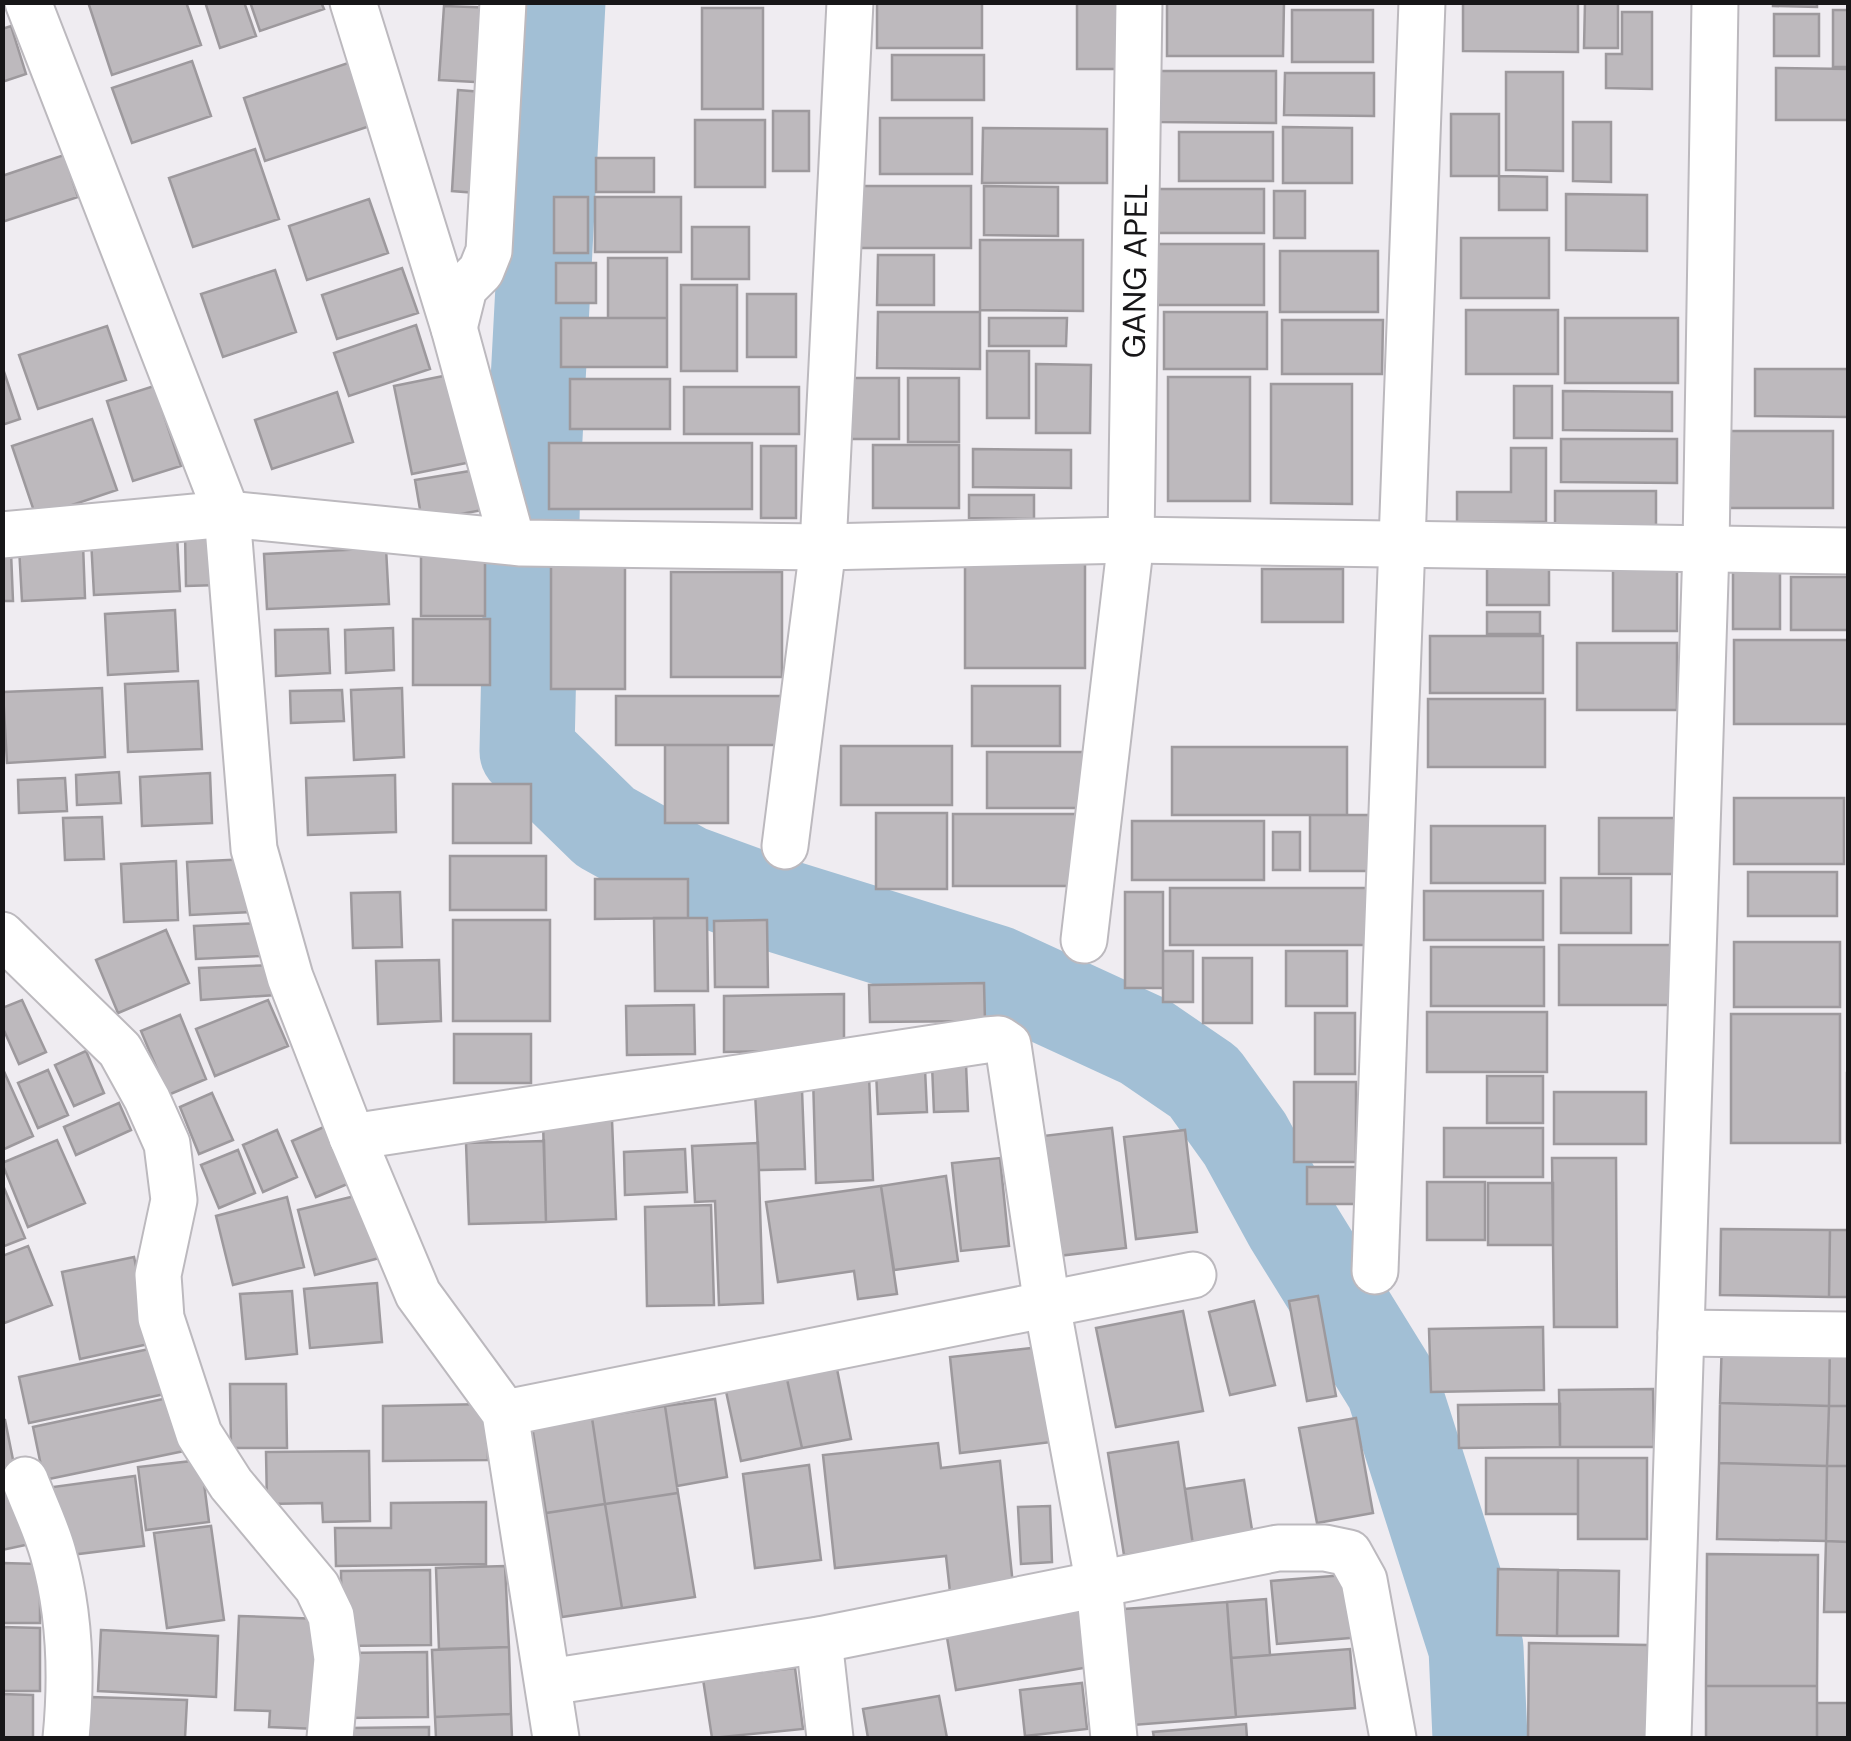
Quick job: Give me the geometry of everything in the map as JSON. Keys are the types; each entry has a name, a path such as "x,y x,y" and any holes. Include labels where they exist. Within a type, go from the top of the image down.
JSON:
{"street":[{"path":"28,2 227,514 254,849 290,977 418,1294 505,1412 556,1738"},
{"path":"353,2 517,542"},
{"path":"454,328 464,288 481,270 488,252 503,2"},
{"path":"785,846 824,547 850,2"},
{"name":"GANG APEL","path":"1084,940 1131,540 1140,2"},
{"path":"1375,1272 1422,2"},
{"path":"1668,1738 1706,548 1715,2"},
{"path":"2,535 227,514 517,542 824,547 1131,540 1848,550"},
{"path":"2,935 120,1050 148,1099 167,1144 174,1200 158,1275 160,1318 199,1434 231,1484 317,1587 331,1616 337,1659 330,1738"},
{"path":"352,1137 999,1039 1008,1045 1047,1306 1099,1585 1114,1738"},
{"path":"505,1412 1194,1275"},
{"path":"1681,1333 1848,1335"},
{"path":"25,1480 53,1552 67,1622 66,1738"},
{"path":"549,1682 819,1640 1278,1548 1348,1553 1364,1580 1393,1738"},
{"path":"819,1640 830,1738"}],"building":[{"path":"88,2 186,2 201,45 112,75"},
{"path":"205,2 244,2 256,36 220,48"},
{"path":"250,2 321,2 324,9 260,31"},
{"path":"877,2 982,2 982,48 877,48"},
{"path":"1077,2 1117,2 1117,69 1077,69"},
{"path":"1167,2 1284,2 1283,56 1167,56"},
{"path":"1463,2 1578,2 1578,52 1463,51"},
{"path":"1585,2 1618,2 1618,48 1584,48"},
{"path":"1773,2 1817,2 1817,7 1773,6"},
{"path":"444,6 497,8 493,83 439,80"},
{"path":"702,8 763,8 763,109 702,109"},
{"path":"1292,10 1373,10 1373,62 1292,62"},
{"path":"1833,10 1848,10 1848,67 1833,67"},
{"path":"1622,12 1652,12 1652,89 1606,88 1606,54 1622,54"},
{"path":"1774,14 1819,14 1819,56 1774,56"},
{"path":"11,26 26,74 2,82 2,29"},
{"path":"892,55 984,55 984,100 892,100"},
{"path":"192,61 211,116 132,143 112,88"},
{"path":"351,62 373,125 265,161 244,98"},
{"path":"1776,68 1848,69 1848,120 1776,120"},
{"path":"1159,71 1276,71 1276,123 1159,122"},
{"path":"1506,72 1563,72 1563,171 1506,170"},
{"path":"1285,73 1374,73 1374,116 1284,115"},
{"path":"458,90 495,93 489,194 452,191"},
{"path":"773,111 809,111 809,171 773,171"},
{"path":"1451,114 1499,114 1499,176 1451,176"},
{"path":"880,118 972,118 972,174 880,174"},
{"path":"695,120 765,120 765,187 695,187"},
{"path":"1573,122 1611,122 1611,182 1573,181"},
{"path":"1283,127 1352,128 1352,183 1283,183"},
{"path":"983,128 1107,129 1107,183 982,183"},
{"path":"1179,132 1273,132 1273,181 1179,181"},
{"path":"255,149 279,219 193,247 169,178"},
{"path":"64,155 78,197 2,222 2,176"},
{"path":"596,158 654,158 654,192 596,192"},
{"path":"1499,176 1547,177 1547,210 1499,210"},
{"path":"860,186 971,186 971,248 860,248"},
{"path":"984,186 1058,187 1058,236 984,235"},
{"path":"1150,189 1264,189 1264,233 1150,233"},
{"path":"1274,191 1305,191 1305,238 1274,238"},
{"path":"1566,194 1647,195 1647,251 1566,250"},
{"path":"554,197 588,197 588,253 554,253"},
{"path":"595,197 681,197 681,252 595,252"},
{"path":"369,199 388,253 307,280 289,226"},
{"path":"692,227 749,227 749,279 692,279"},
{"path":"1461,238 1549,238 1549,298 1461,298"},
{"path":"980,240 1083,240 1083,311 980,310"},
{"path":"1149,244 1264,244 1264,305 1149,305"},
{"path":"1280,251 1378,251 1378,312 1280,312"},
{"path":"878,255 934,255 934,305 877,305"},
{"path":"608,258 667,258 667,318 608,318"},
{"path":"556,263 596,263 596,303 556,303"},
{"path":"402,268 418,313 337,339 322,295"},
{"path":"275,270 296,332 223,357 201,294"},
{"path":"681,285 737,285 737,371 681,371"},
{"path":"747,294 796,294 796,357 747,357"},
{"path":"1466,310 1558,310 1558,374 1466,374"},
{"path":"878,312 980,312 980,369 877,368"},
{"path":"1164,312 1267,312 1267,369 1164,369"},
{"path":"561,318 667,318 667,367 561,367"},
{"path":"989,318 1067,318 1066,346 989,346"},
{"path":"1565,318 1678,318 1678,383 1565,383"},
{"path":"1282,320 1383,320 1382,374 1282,374"},
{"path":"416,325 430,369 349,396 334,353"},
{"path":"107,326 126,380 38,409 19,355"},
{"path":"987,351 1029,351 1029,418 987,418"},
{"path":"1036,364 1091,365 1090,433 1036,433"},
{"path":"2,366 20,419 2,425"},
{"path":"1755,369 1848,369 1848,417 1755,416"},
{"path":"463,372 481,460 412,474 394,386"},
{"path":"1168,377 1250,377 1250,501 1168,501"},
{"path":"844,378 899,378 899,439 844,439"},
{"path":"908,378 959,378 959,442 908,442"},
{"path":"570,379 670,379 670,429 570,429"},
{"path":"1271,384 1352,384 1352,504 1271,503"},
{"path":"154,386 181,466 133,481 107,401"},
{"path":"1514,386 1552,386 1552,438 1514,438"},
{"path":"684,387 799,387 799,434 684,434"},
{"path":"1563,391 1672,392 1672,431 1563,430"},
{"path":"337,392 353,442 272,469 255,420"},
{"path":"92,419 117,490 36,517 12,446"},
{"path":"1722,431 1833,431 1833,508 1722,508"},
{"path":"1561,439 1677,439 1677,483 1561,482"},
{"path":"549,443 752,443 752,509 549,509"},
{"path":"873,445 959,445 959,508 873,508"},
{"path":"761,446 796,446 796,518 761,518"},
{"path":"1511,448 1546,448 1546,522 1457,522 1457,492 1511,492"},
{"path":"973,449 1071,450 1071,488 973,487"},
{"path":"482,469 488,509 422,521 415,480"},
{"path":"1555,491 1656,491 1656,531 1555,530"},
{"path":"969,495 1034,495 1034,519 969,518"},
{"path":"218,532 219,585 186,586 185,533"},
{"path":"177,535 180,591 94,595 91,539"},
{"path":"83,544 85,598 22,601 19,547"},
{"path":"386,548 389,604 267,609 264,554"},
{"path":"421,548 485,548 485,616 421,616"},
{"path":"2,552 11,552 13,601 2,601"},
{"path":"1733,558 1780,558 1780,629 1733,629"},
{"path":"965,562 1085,562 1085,668 965,668"},
{"path":"1613,563 1677,563 1677,631 1613,631"},
{"path":"551,565 625,565 625,689 551,689"},
{"path":"1487,567 1549,567 1549,605 1487,605"},
{"path":"1262,569 1343,569 1343,622 1262,622"},
{"path":"671,572 782,572 782,677 671,677"},
{"path":"1791,577 1848,577 1848,630 1791,630"},
{"path":"175,610 178,671 108,675 105,614"},
{"path":"1487,612 1540,612 1540,634 1487,634"},
{"path":"413,619 490,619 490,685 413,685"},
{"path":"393,628 394,670 346,673 345,630"},
{"path":"328,629 330,673 276,676 275,630"},
{"path":"1430,636 1543,636 1543,693 1430,693"},
{"path":"1734,640 1848,640 1848,724 1734,724"},
{"path":"1577,643 1677,643 1677,710 1577,710"},
{"path":"198,681 202,749 128,752 125,684"},
{"path":"972,686 1060,686 1060,746 972,746"},
{"path":"102,688 105,757 7,763 3,692"},
{"path":"402,688 404,757 354,760 351,690"},
{"path":"342,690 344,721 291,723 290,691"},
{"path":"616,696 783,696 783,745 616,745"},
{"path":"1428,699 1545,699 1545,767 1428,767"},
{"path":"665,745 728,745 728,823 665,823"},
{"path":"841,746 952,746 952,805 841,805"},
{"path":"1172,747 1347,747 1347,815 1172,815"},
{"path":"987,752 1085,752 1085,808 987,808"},
{"path":"119,772 121,803 77,805 76,775"},
{"path":"210,773 212,823 142,826 140,777"},
{"path":"395,775 396,832 308,835 306,778"},
{"path":"65,778 67,811 19,813 18,780"},
{"path":"453,784 531,784 531,843 453,843"},
{"path":"1734,798 1844,798 1844,864 1734,864"},
{"path":"876,813 947,813 947,889 876,889"},
{"path":"953,814 1079,814 1079,886 953,886"},
{"path":"1310,815 1373,815 1373,871 1310,871"},
{"path":"102,817 104,859 65,860 63,818"},
{"path":"1599,818 1681,818 1681,874 1599,874"},
{"path":"1132,821 1264,821 1264,880 1132,880"},
{"path":"1431,826 1545,826 1545,883 1431,883"},
{"path":"1273,832 1300,832 1300,870 1273,870"},
{"path":"450,856 546,856 546,910 450,910"},
{"path":"248,859 251,912 190,915 187,862"},
{"path":"176,861 178,920 124,922 121,864"},
{"path":"1748,872 1837,872 1837,916 1748,916"},
{"path":"1561,878 1631,878 1631,933 1561,933"},
{"path":"595,879 688,879 688,918 595,919"},
{"path":"1170,888 1368,888 1368,945 1170,945"},
{"path":"1424,891 1543,891 1543,940 1424,940"},
{"path":"400,892 402,947 353,948 351,893"},
{"path":"1125,892 1163,892 1163,988 1125,988"},
{"path":"654,918 707,918 708,991 655,991"},
{"path":"453,920 550,920 550,1021 453,1021"},
{"path":"767,920 768,987 715,987 714,921"},
{"path":"259,923 261,956 196,959 194,926"},
{"path":"166,930 189,983 118,1013 96,960"},
{"path":"1734,942 1840,942 1840,1007 1734,1007"},
{"path":"1559,945 1680,945 1680,1005 1559,1005"},
{"path":"1431,947 1544,947 1544,1006 1431,1006"},
{"path":"1163,951 1193,951 1193,1002 1163,1002"},
{"path":"1286,951 1347,951 1347,1006 1286,1006"},
{"path":"1203,958 1252,958 1252,1023 1203,1023"},
{"path":"439,960 441,1021 378,1024 376,961"},
{"path":"275,965 276,995 201,1000 199,968"},
{"path":"984,983 985,1021 870,1022 869,985"},
{"path":"844,994 844,1050 724,1052 724,996"},
{"path":"22,1000 46,1052 19,1064 2,1026 2,1008"},
{"path":"268,1000 288,1046 215,1076 196,1029"},
{"path":"694,1005 695,1054 627,1055 626,1006"},
{"path":"1427,1012 1547,1012 1547,1072 1427,1072"},
{"path":"1315,1013 1355,1013 1355,1074 1315,1074"},
{"path":"1731,1014 1840,1014 1840,1143 1731,1143"},
{"path":"180,1015 206,1079 168,1095 141,1031"},
{"path":"454,1034 531,1034 531,1083 454,1083"},
{"path":"86,1051 104,1093 74,1106 55,1065"},
{"path":"966,1064 968,1111 934,1112 932,1065"},
{"path":"2,1067 33,1136 2,1150"},
{"path":"925,1069 927,1112 878,1114 876,1071"},
{"path":"48,1070 68,1115 38,1128 18,1083"},
{"path":"1848,1073 1848,1142 1847,1142"},
{"path":"869,1075 873,1180 816,1183 813,1076"},
{"path":"1487,1076 1543,1076 1543,1123 1487,1123"},
{"path":"1294,1082 1356,1082 1356,1162 1294,1162"},
{"path":"802,1090 805,1169 759,1170 755,1092"},
{"path":"1554,1092 1646,1092 1646,1144 1554,1144"},
{"path":"212,1093 233,1140 199,1154 180,1107"},
{"path":"119,1103 131,1130 76,1155 64,1127"},
{"path":"612,1120 616,1219 546,1222 543,1122"},
{"path":"333,1123 357,1180 316,1197 292,1141"},
{"path":"1112,1128 1126,1248 1058,1256 1043,1136"},
{"path":"1444,1128 1543,1128 1543,1177 1444,1177"},
{"path":"277,1130 297,1177 263,1192 243,1145"},
{"path":"1185,1130 1197,1232 1136,1239 1124,1137"},
{"path":"57,1140 85,1203 28,1227 2,1163"},
{"path":"544,1141 546,1222 469,1224 466,1143"},
{"path":"758,1143 763,1303 719,1305 715,1201 695,1202 692,1146"},
{"path":"685,1149 687,1192 625,1195 624,1152"},
{"path":"238,1150 255,1193 219,1208 201,1165"},
{"path":"1000,1158 1009,1246 961,1251 952,1163"},
{"path":"1552,1158 1616,1158 1617,1327 1554,1327"},
{"path":"1307,1167 1372,1167 1372,1204 1307,1204"},
{"path":"946,1176 958,1261 894,1270 881,1186"},
{"path":"1427,1182 1485,1182 1485,1240 1427,1240"},
{"path":"2,1183 25,1238 2,1247"},
{"path":"1488,1183 1553,1183 1553,1245 1488,1245"},
{"path":"881,1186 897,1294 858,1299 854,1271 778,1282 766,1202"},
{"path":"367,1193 383,1257 315,1275 298,1210"},
{"path":"287,1197 304,1267 233,1285 216,1216"},
{"path":"711,1205 714,1305 647,1306 645,1207"},
{"path":"1721,1229 1830,1230 1829,1297 1720,1295"},
{"path":"1830,1230 1848,1230 1848,1297 1829,1297"},
{"path":"28,1246 52,1305 2,1324 2,1256"},
{"path":"134,1257 153,1343 80,1359 62,1272"},
{"path":"377,1283 382,1342 310,1348 304,1289"},
{"path":"292,1291 297,1354 246,1359 240,1294"},
{"path":"1318,1296 1336,1396 1307,1401 1289,1301"},
{"path":"1254,1301 1275,1385 1230,1395 1209,1312"},
{"path":"1183,1311 1203,1411 1116,1427 1096,1328"},
{"path":"1543,1327 1544,1390 1431,1392 1429,1329"},
{"path":"1722,1338 1830,1340 1829,1406 1720,1403"},
{"path":"1830,1340 1848,1341 1848,1406 1829,1406"},
{"path":"163,1346 174,1392 29,1423 19,1377"},
{"path":"1050,1346 1060,1441 960,1453 950,1357"},
{"path":"835,1359 851,1439 802,1448 785,1370"},
{"path":"785,1370 802,1448 741,1461 724,1382"},
{"path":"230,1384 286,1384 287,1448 231,1448"},
{"path":"1653,1389 1654,1447 1560,1447 1559,1390"},
{"path":"177,1396 189,1450 44,1480 33,1427"},
{"path":"715,1399 727,1477 677,1486 665,1406"},
{"path":"1720,1403 1829,1406 1827,1466 1719,1463"},
{"path":"487,1404 488,1460 383,1461 383,1406"},
{"path":"1560,1404 1560,1447 1459,1448 1458,1405"},
{"path":"665,1406 678,1493 605,1504 592,1418"},
{"path":"1829,1406 1848,1406 1848,1466 1827,1466"},
{"path":"592,1418 605,1504 546,1513 532,1426"},
{"path":"1356,1418 1373,1513 1317,1523 1299,1428"},
{"path":"2,1420 30,1544 2,1550"},
{"path":"1178,1442 1193,1545 1124,1555 1108,1453"},
{"path":"938,1443 941,1468 1000,1461 1013,1585 950,1592 946,1556 835,1568 823,1455"},
{"path":"369,1451 370,1521 323,1522 322,1503 267,1504 266,1452"},
{"path":"1486,1458 1578,1458 1578,1514 1486,1514"},
{"path":"1578,1458 1647,1458 1647,1539 1578,1539"},
{"path":"201,1460 209,1522 146,1530 138,1467"},
{"path":"1719,1463 1827,1466 1826,1541 1717,1539"},
{"path":"809,1465 821,1560 755,1568 743,1474"},
{"path":"1827,1466 1848,1466 1848,1542 1826,1541"},
{"path":"135,1476 144,1546 62,1556 53,1487"},
{"path":"1244,1480 1253,1536 1193,1545 1185,1489"},
{"path":"678,1493 695,1597 622,1608 605,1504"},
{"path":"486,1502 486,1564 336,1566 335,1528 391,1528 391,1503"},
{"path":"605,1504 622,1608 562,1617 546,1513"},
{"path":"1050,1506 1052,1562 1021,1564 1018,1507"},
{"path":"211,1526 224,1620 167,1628 154,1533"},
{"path":"1826,1541 1848,1542 1848,1612 1824,1612"},
{"path":"1707,1554 1818,1555 1817,1686 1706,1686"},
{"path":"2,1563 40,1564 40,1623 2,1623"},
{"path":"505,1566 509,1647 439,1649 436,1568"},
{"path":"1498,1569 1558,1570 1557,1636 1497,1635"},
{"path":"430,1570 431,1645 342,1646 341,1571"},
{"path":"1558,1570 1619,1571 1618,1636 1557,1636"},
{"path":"1357,1574 1362,1637 1277,1644 1271,1581"},
{"path":"1266,1599 1270,1655 1231,1658 1227,1602"},
{"path":"1227,1602 1236,1717 1133,1725 1124,1609"},
{"path":"1079,1603 1089,1667 956,1690 945,1626"},
{"path":"239,1616 321,1619 318,1729 269,1727 270,1711 235,1710"},
{"path":"2,1627 40,1628 40,1691 2,1691"},
{"path":"101,1630 218,1636 216,1697 98,1691"},
{"path":"1529,1643 1648,1645 1646,1738 1528,1738"},
{"path":"509,1647 511,1714 435,1717 432,1650"},
{"path":"1350,1649 1355,1708 1236,1717 1231,1658"},
{"path":"427,1652 428,1717 344,1718 344,1653"},
{"path":"795,1668 803,1729 712,1738 703,1679"},
{"path":"1082,1683 1087,1729 1025,1736 1020,1690"},
{"path":"1706,1686 1817,1686 1817,1738 1706,1738"},
{"path":"2,1694 33,1695 33,1738 2,1738"},
{"path":"939,1696 947,1738 868,1738 863,1709"},
{"path":"90,1697 187,1700 185,1738 89,1738"},
{"path":"1817,1703 1848,1703 1848,1738 1817,1738"},
{"path":"511,1714 512,1738 436,1738 435,1717"},
{"path":"1246,1724 1247,1738 1154,1738 1153,1732"},
{"path":"429,1727 429,1738 349,1738 349,1728"}],"waterway":[{"path":"558,2 533,476 527,751 605,827 686,872 765,901 994,972 1144,1041 1204,1082 1245,1139 1291,1223 1393,1388 1476,1648 1480,1738"}]}
